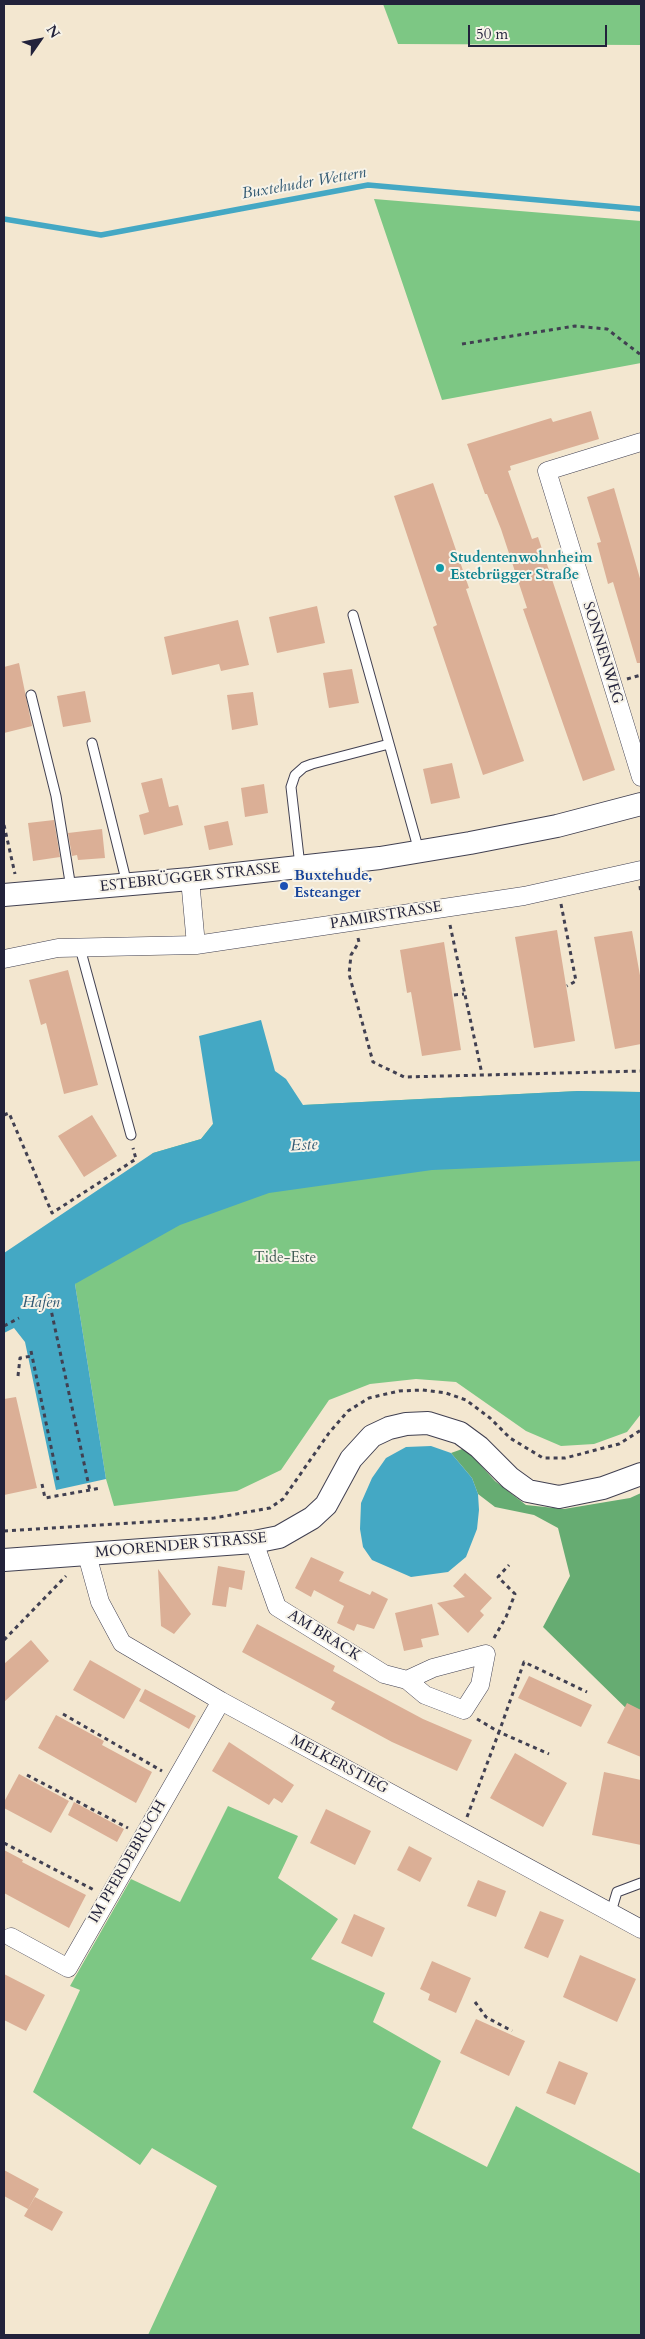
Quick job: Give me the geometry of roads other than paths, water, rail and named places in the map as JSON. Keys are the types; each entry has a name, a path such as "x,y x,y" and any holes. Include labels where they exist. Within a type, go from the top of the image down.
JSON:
{"street":[{"name":"SONNENWEG","path":"641,442 547,471 637,748 641,777"},
{"name":"ESTEBRÜGGER STRASSE","path":"11,894 190,879 419,852 557,826 641,804"},
{"name":"PAMIRSTRASSE","path":"4,959 58,948 196,945 524,896 641,870"},
{"path":"190,879 196,945"},
{"name":"MOORENDER STRASSE","path":"4,1560 254,1542 279,1537 312,1518 326,1505 351,1459 372,1436 389,1428 406,1424 428,1423 460,1433 479,1447 510,1478 528,1491 559,1497 603,1488 641,1474"},
{"name":"AM BRACK","path":"254,1542 277,1607 384,1674 407,1680 425,1696 464,1710 480,1685 486,1654 433,1668 407,1680"},
{"name":"MELKERSTIEG","path":"87,1554 100,1602 122,1643 221,1701 641,1928"},
{"name":"IM PFERDEBRUCH","path":"11,1937 68,1968 221,1701"}],"lane":[{"path":"353,615 419,852"},
{"path":"31,695 56,796 71,889"},
{"path":"92,743 128,884"},
{"path":"300,867 291,787 295,775 304,767 312,764 389,744"},
{"path":"80,948 131,1135"},
{"path":"611,1912 617,1892 641,1883"}],"water":[{"path":"261,1020 275,1071 286,1079 303,1105 578,1091 641,1092 641,1161 432,1170 269,1193 180,1225 75,1284 106,1479 56,1490 25,1342 14,1328 4,1333 4,1253 153,1153 201,1139 213,1124 199,1036"},
{"path":"431,1446 451,1453 472,1478 478,1494 477,1529 466,1557 448,1572 411,1577 372,1560 363,1547 360,1529 361,1503 372,1478 386,1458 406,1447"}],"waterway":[{"name":"Buxtehuder Wettern","path":"4,219 101,235 368,185 641,209"}],"place":[{"name":"Studentenwohnheim Estebrügger Straße","path":"440,568"},
{"name":"Buxtehude, Esteanger","path":"284,886"}],"water label":[{"name":"Este","path":"304,1146"},
{"name":"Hafen","path":"41,1303"}],"park label":[{"name":"Tide-Este","path":"285,1259"}]}
